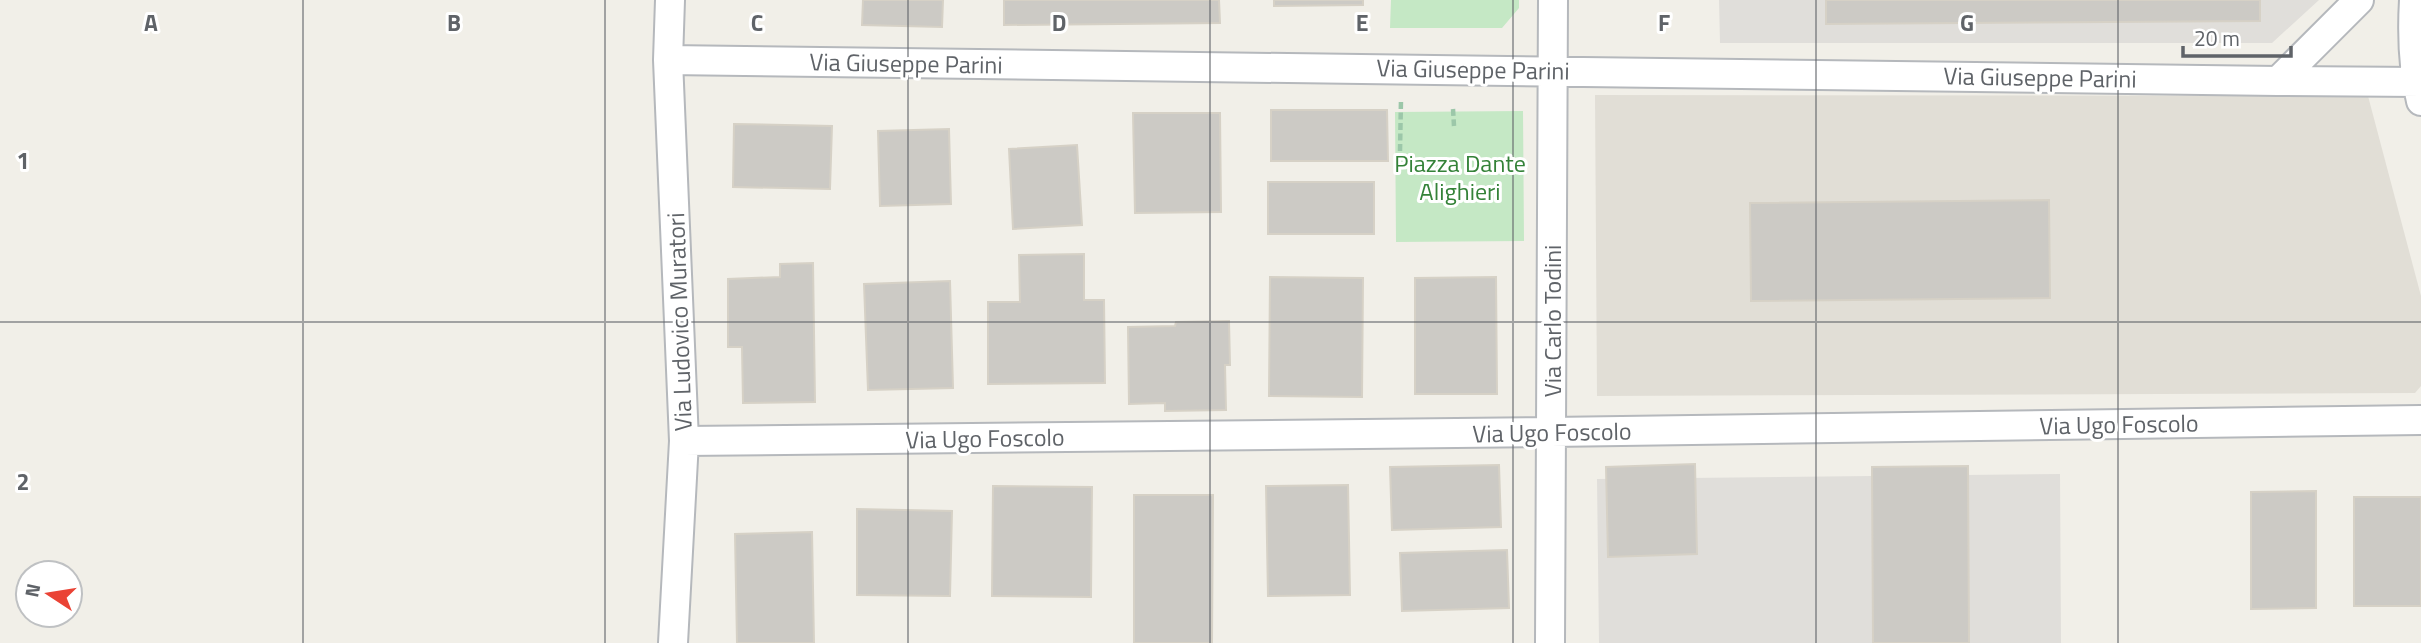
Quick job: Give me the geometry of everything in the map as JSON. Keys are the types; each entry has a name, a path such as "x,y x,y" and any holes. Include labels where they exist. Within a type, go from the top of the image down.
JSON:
{"street":[{"name":"Via Ludovico Muratori","path":"670,0 668,60 684,441 673,643"},
{"name":"Via Carlo Todini","path":"1550,643 1553,0"},
{"path":"2278,80 2359,0"},
{"path":"2414,0 2413,32 2419,89"},
{"name":"Via Giuseppe Parini","path":"668,60 2278,80 2419,89"},
{"name":"Via Ugo Foscolo","path":"684,441 2421,420"}],"path":[{"path":"1400,151 1402,68"},
{"path":"1453,108 1454,126"},
{"path":"1493,166 1520,165"}],"shaded area":[{"path":"1719,0 2319,0 2272,43 1720,43"},
{"path":"1595,95 2368,96 2421,296 2421,386 2415,393 1597,396"},
{"path":"2060,474 2061,643 1599,643 1597,479"}],"green space":[{"path":"1391,0 1519,0 1519,8 1502,28 1390,28"},
{"name":"Piazza Dante Alighieri","path":"1523,111 1524,241 1396,242 1395,112"}],"building":[{"path":"863,0 943,0 942,27 862,25"},
{"path":"1004,0 1219,0 1220,23 1004,25"},
{"path":"1274,0 1363,0 1363,5 1274,6"},
{"path":"1826,0 2260,0 2260,21 1826,24"},
{"path":"1271,110 1387,110 1388,161 1271,161"},
{"path":"1133,113 1220,113 1221,212 1135,213"},
{"path":"734,124 832,126 830,189 733,187"},
{"path":"949,129 951,204 880,206 878,131"},
{"path":"1077,145 1082,225 1013,229 1009,149"},
{"path":"1268,182 1374,182 1374,234 1268,234"},
{"path":"2049,200 2050,298 1751,301 1750,203"},
{"path":"1084,254 1084,300 1104,300 1105,383 988,384 988,302 1020,302 1019,255"},
{"path":"813,263 815,402 743,403 742,347 728,347 728,279 780,277 780,264"},
{"path":"1270,277 1363,278 1362,397 1269,396"},
{"path":"1496,277 1497,394 1415,394 1415,278"},
{"path":"950,281 953,388 868,390 864,284"},
{"path":"1229,321 1230,365 1225,365 1226,410 1165,411 1165,403 1129,404 1128,327 1175,326 1176,322"},
{"path":"1695,464 1697,554 1608,557 1606,467"},
{"path":"1499,465 1501,527 1392,530 1390,467"},
{"path":"1968,466 1969,643 1873,643 1872,467"},
{"path":"1348,485 1350,595 1268,596 1266,486"},
{"path":"993,486 1092,487 1091,597 992,596"},
{"path":"2316,491 2316,608 2251,609 2251,492"},
{"path":"1134,495 1213,495 1212,643 1134,643"},
{"path":"2354,497 2421,497 2421,606 2354,606"},
{"path":"857,509 952,511 950,596 857,595"},
{"path":"812,532 814,643 737,643 735,534"},
{"path":"1507,550 1509,608 1402,611 1400,553"}]}
